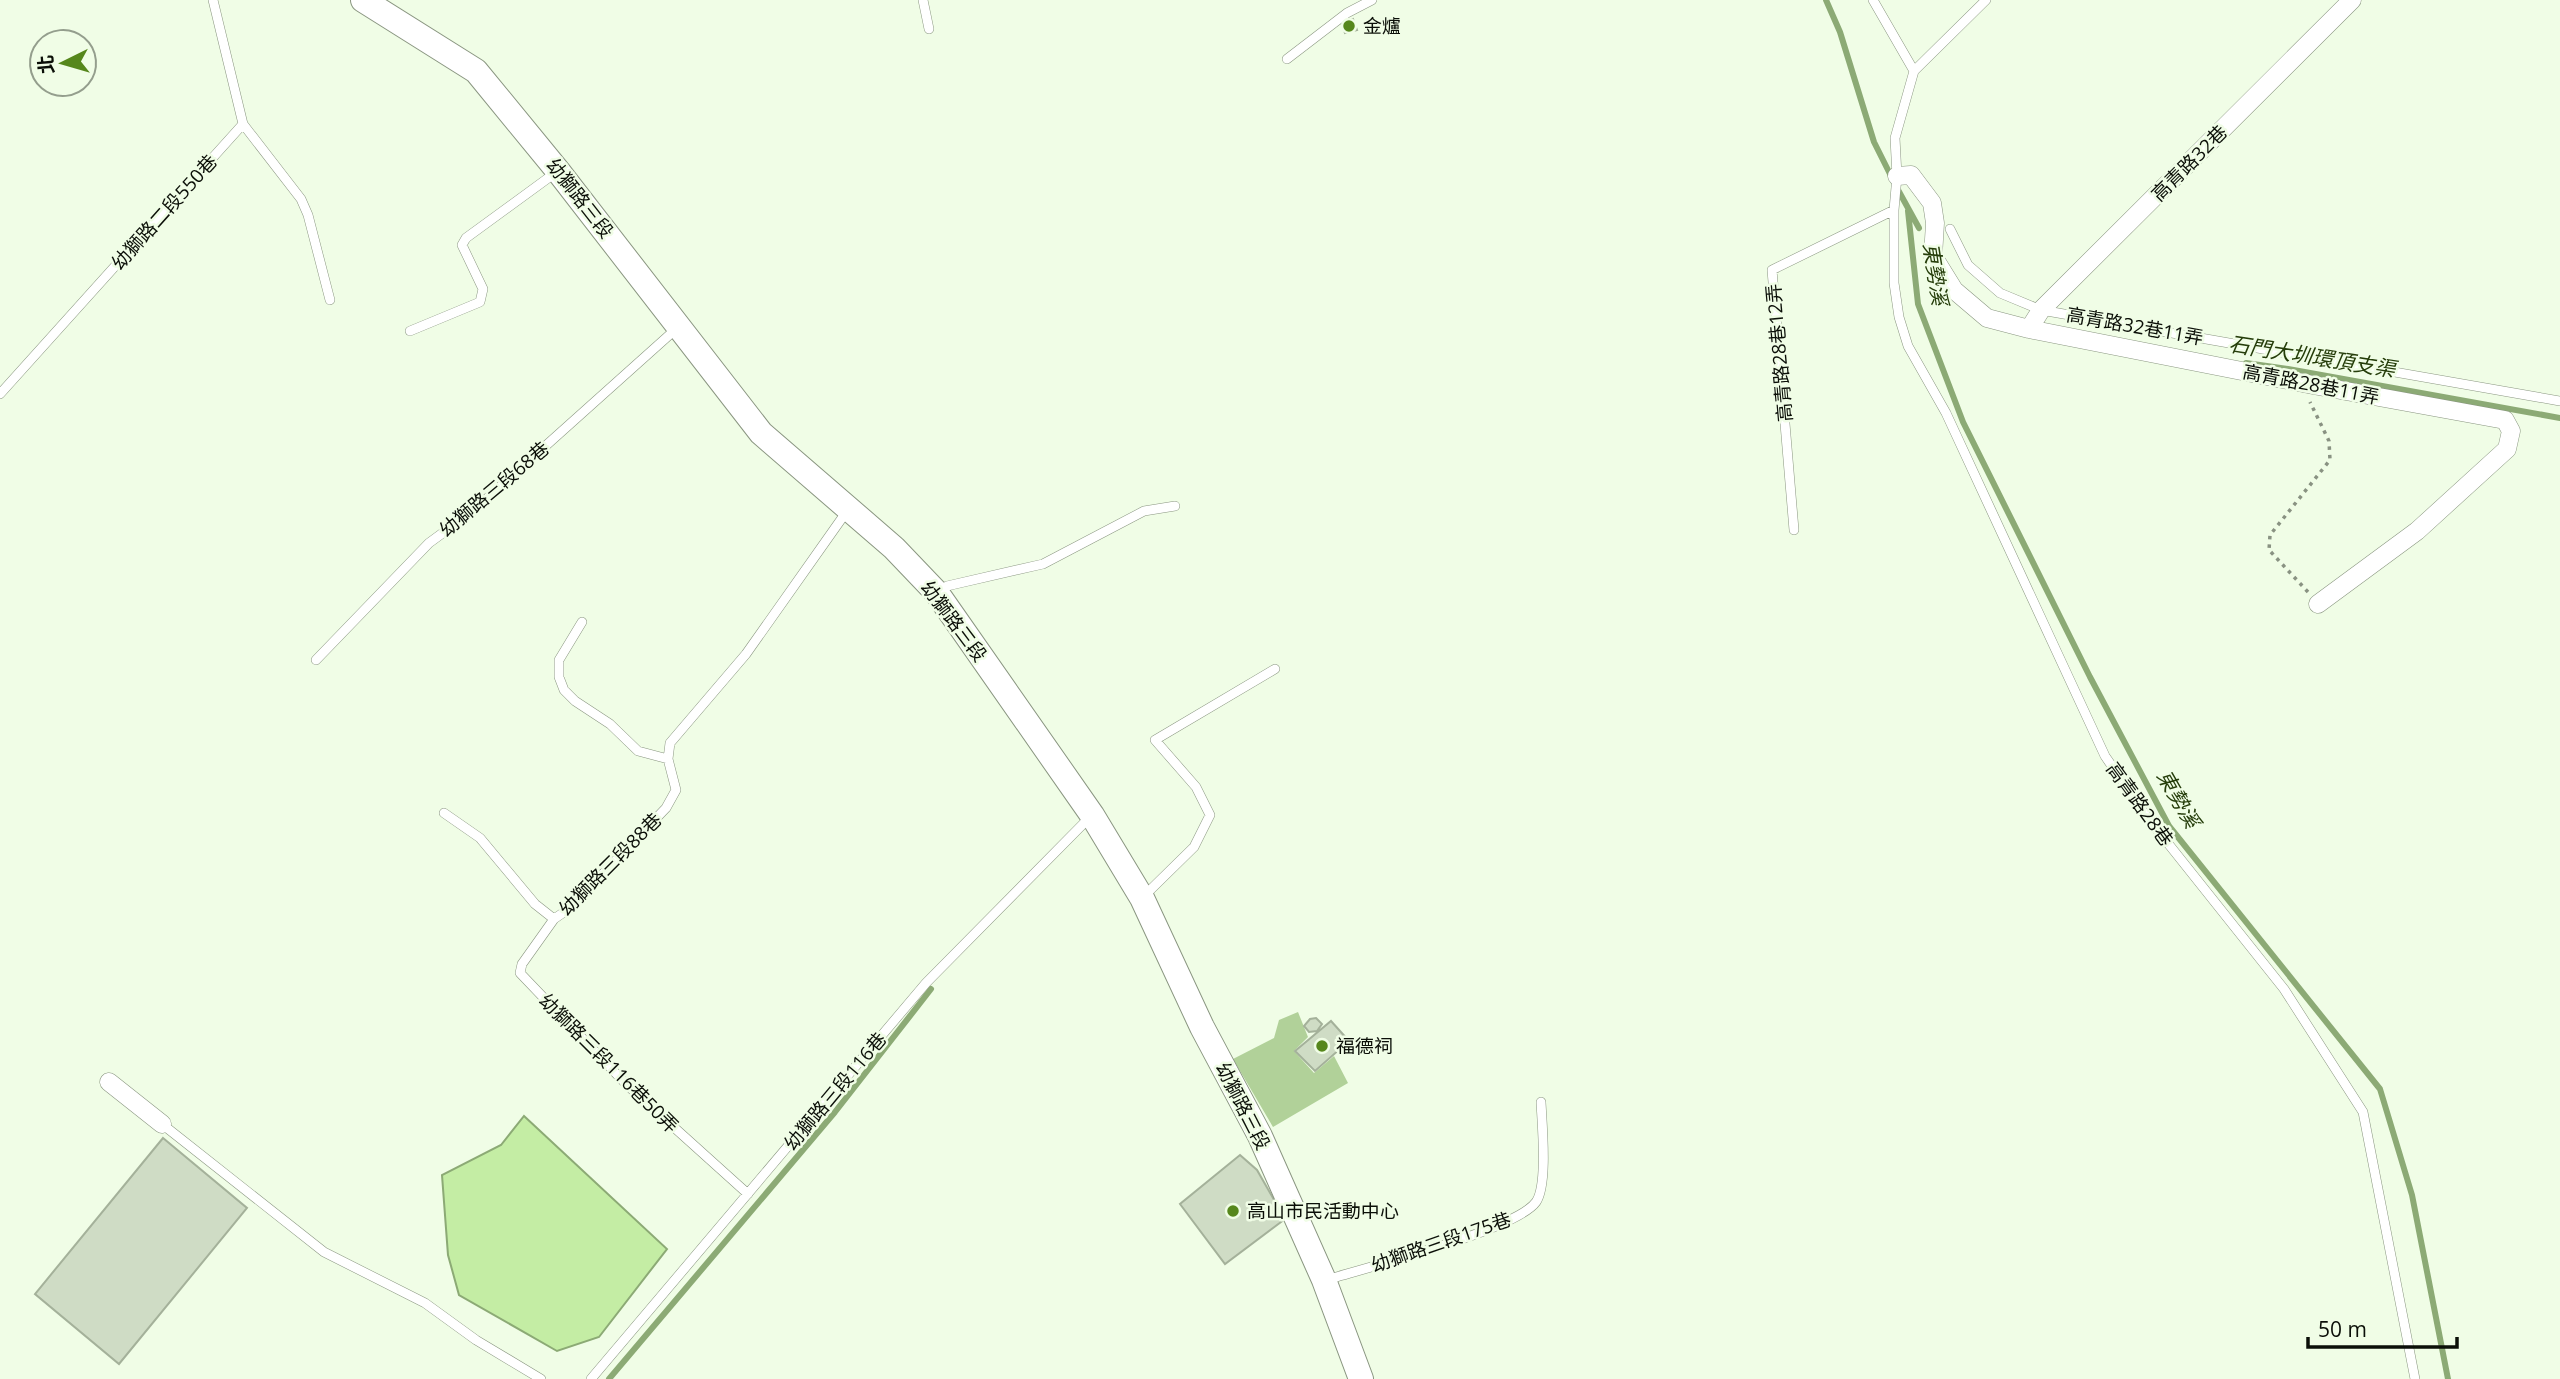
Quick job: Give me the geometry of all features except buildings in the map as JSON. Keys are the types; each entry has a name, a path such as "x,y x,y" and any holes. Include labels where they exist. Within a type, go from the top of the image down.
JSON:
{"street":[{"name":"幼獅路三段","path":"363,0 476,72 558,171 761,433 894,548 937,593 1092,816 1142,898 1202,1027 1260,1136 1324,1280 1361,1379"},
{"name":"高青路32巷","path":"2029,329 2041,310 2352,0"},
{"name":"高青路28巷11弄","path":"1898,176 1911,176 1932,203 1935,223 1934,256 1954,290 1987,318 2029,329 2313,386 2505,420 2511,431 2507,449 2417,531 2318,604"},
{"path":"109,1082 162,1124"}],"lane":[{"path":"213,0 243,124 301,199 308,215 330,300"},
{"path":"923,0 929,29"},
{"path":"1287,59 1347,13 1373,0"},
{"path":"1873,0 1914,71 1986,0"},
{"name":"高青路28巷","path":"1914,71 1895,138 1898,176 1894,210 1894,283 1899,317 1908,346 1946,413 2105,756 2147,817 2284,989 2363,1112 2415,1379"},
{"name":"幼獅路二段550巷","path":"0,394 243,124"},
{"path":"410,331 480,302 483,289 462,245 466,237 558,171"},
{"name":"高青路28巷12弄","path":"1794,530 1772,270 1894,210"},
{"name":"高青路32巷11弄","path":"1950,229 1968,265 2000,293 2041,310 2560,401"},
{"name":"幼獅路三段68巷","path":"316,660 429,542 474,510 680,326"},
{"path":"937,593 947,586 1042,564 1143,511 1175,506"},
{"path":"582,622 559,660 559,677 564,691 610,724 638,751 668,759 670,743 746,654 848,510"},
{"path":"1142,898 1194,847 1210,815 1196,787 1155,740 1275,669"},
{"name":"幼獅路三段88巷","path":"444,813 480,838 535,904 554,919 570,908 666,808 676,790 668,759"},
{"name":"幼獅路三段116巷","path":"591,1379 926,983 1092,816"},
{"name":"幼獅路三段116巷50弄","path":"554,919 522,964 520,973 627,1085 748,1194"},
{"name":"幼獅路三段175巷","path":"1324,1280 1447,1244 1527,1212 1538,1200 1544,1164 1541,1102"},
{"path":"162,1124 324,1252 425,1303 476,1340 541,1379"}],"path":[{"path":"2313,386 2310,403 2329,441 2330,460 2270,535 2269,550 2318,604"}],"shaded area":[{"path":"1298,1012 1308,1037 1294,1051 1314,1073 1334,1056 1348,1083 1273,1127 1233,1059 1274,1038 1279,1020"},
{"path":"524,1116 667,1249 599,1337 557,1351 459,1295 448,1255 442,1175 501,1145"}],"waterway":[{"name":"石門大圳環頂支渠","path":"1826,0 1840,32 1874,142 1892,178"},
{"name":"東勢溪","path":"1897,188 1919,228"},
{"name":"東勢溪","path":"1908,211 1918,304 1963,422 2090,677 2169,826 2380,1089 2412,1195 2448,1379"},
{"name":"石門大圳環頂支渠","path":"2246,363 2560,418"},
{"path":"609,1379 835,1112 931,989"}],"place":[{"name":"金爐","path":"1349,26"},
{"name":"福德祠","path":"1322,1046"},
{"name":"高山市民活動中心","path":"1233,1211"}]}
